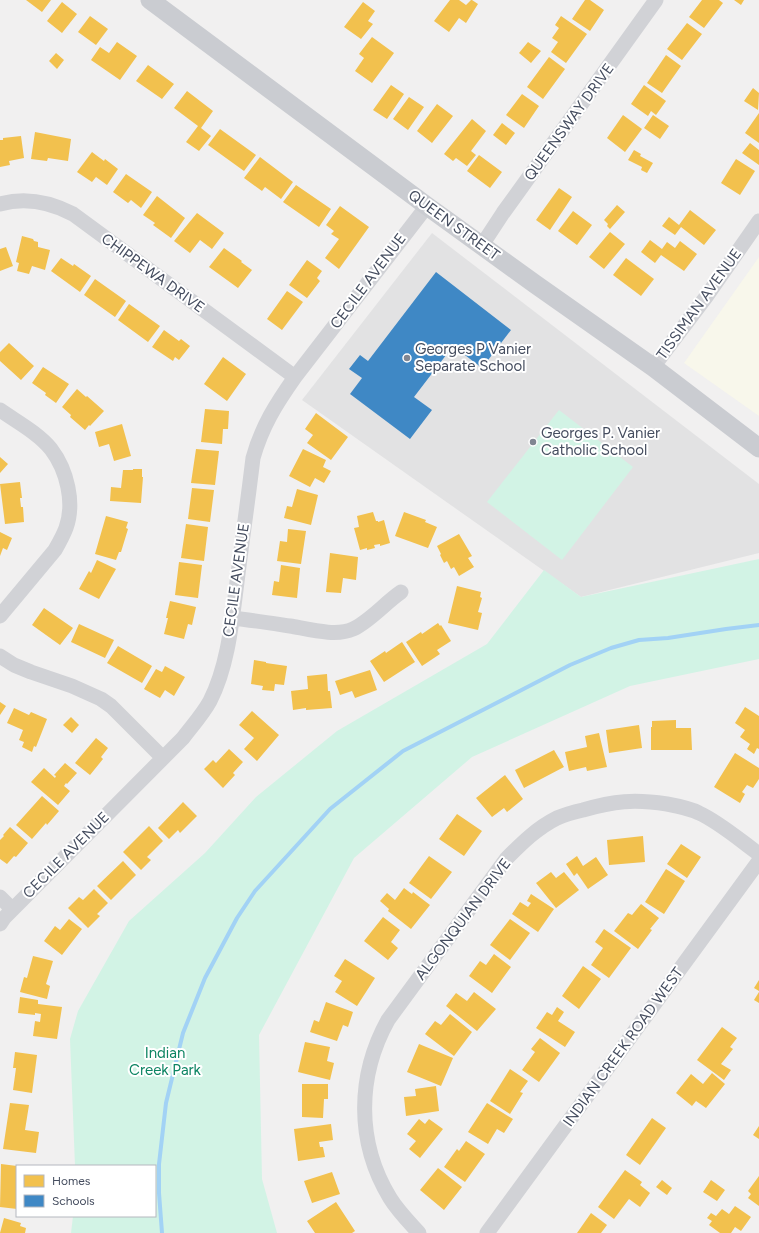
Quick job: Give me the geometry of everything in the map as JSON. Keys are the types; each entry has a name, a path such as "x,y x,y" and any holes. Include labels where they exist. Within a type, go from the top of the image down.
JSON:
{"main road":[{"name":"QUEEN STREET","path":"150,0 427,206 653,367 759,448"}],"street":[{"name":"QUEENSWAY DRIVE","path":"482,245 503,213 656,0"},
{"name":"CHIPPEWA DRIVE","path":"0,204 35,201 61,208 73,214 295,377"},
{"name":"CECILE AVENUE","path":"0,924 12,909 183,738 210,701 224,663 232,618 253,458 264,427 278,402 295,377 427,206"},
{"name":"TISSIMAN AVENUE","path":"653,367 706,297 759,221"},
{"path":"0,410 34,433 51,450 61,467 68,485 70,509 67,527 55,550 0,616"},
{"path":"232,618 317,630 343,632 352,630 360,625 401,592"},
{"path":"0,656 14,665 72,686 101,699 111,706 163,758"},
{"name":"ALGONQUIAN DRIVE","path":"419,1233 406,1220 390,1198 382,1184 373,1161 367,1138 364,1103 368,1072 379,1036 388,1020 507,858 522,843 557,818 599,805 632,801 674,805 699,813 710,819 759,854"},
{"name":"INDIAN CREEK ROAD WEST","path":"486,1233 759,861"},
{"path":"0,897 12,909"}],"shaded area":[{"name":"Georges P. Vanier Catholic School","path":"432,233 759,484 759,553 581,597 302,400"},
{"path":"759,257 759,416 684,363"}],"green space":[{"path":"559,410 633,467 562,560 487,502"},
{"name":"Indian Creek Park","path":"759,559 759,659 630,686 472,757 354,858 259,1035 262,1179 277,1233 71,1233 73,1217 156,1217 156,1165 75,1165 70,1039 78,1011 129,921 205,853 256,797 337,731 487,644 544,570 581,597"}],"building: Homes":[{"path":"26,0 51,0 42,12"},
{"path":"450,0 459,0 466,5 472,0 478,4 466,23 459,18 449,32 434,21"},
{"path":"585,0 590,0 604,10 590,31 572,19"},
{"path":"702,0 719,0 723,3 704,28 689,17"},
{"path":"734,0 744,0 741,5"},
{"path":"62,2 77,14 62,33 47,21"},
{"path":"363,2 375,11 368,21 373,24 361,39 344,27"},
{"path":"90,16 108,29 96,45 78,32"},
{"path":"561,16 587,34 566,63 551,52 558,42 552,38 559,28 555,25"},
{"path":"687,23 702,34 682,60 667,49"},
{"path":"372,37 394,53 372,83 355,71 364,58 359,54"},
{"path":"117,42 137,56 120,80 91,60 100,47 109,53"},
{"path":"528,42 541,51 531,63 519,53"},
{"path":"56,53 64,60 57,69 49,61"},
{"path":"666,55 681,66 662,93 647,83"},
{"path":"549,57 565,69 543,99 527,87"},
{"path":"148,65 174,84 162,99 136,81"},
{"path":"391,85 404,94 387,119 373,110"},
{"path":"644,85 666,101 656,115 651,111 648,116 631,104"},
{"path":"753,88 759,93 758,110 744,101"},
{"path":"187,91 213,111 201,128 211,136 199,151 186,142 198,126 174,108"},
{"path":"522,94 539,106 524,128 506,115"},
{"path":"409,97 424,107 408,130 393,119"},
{"path":"437,104 453,116 432,143 417,131"},
{"path":"759,113 759,143 745,133"},
{"path":"623,115 642,129 625,152 607,138"},
{"path":"653,115 669,126 660,139 644,128"},
{"path":"472,119 486,131 471,151 476,155 467,166 456,158 453,161 444,154"},
{"path":"502,123 515,133 506,145 493,135"},
{"path":"220,129 256,155 244,171 208,145"},
{"path":"35,132 71,139 68,161 48,158 47,161 31,159"},
{"path":"21,136 24,158 9,161 10,165 0,167 0,140 3,140 3,138"},
{"path":"750,143 759,150 759,165 742,153"},
{"path":"634,150 641,154 640,156 653,163 647,173 641,170 642,167 628,160"},
{"path":"92,152 104,161 105,159 118,169 107,185 96,177 92,182 77,172"},
{"path":"479,155 502,172 490,188 467,171"},
{"path":"260,157 293,182 281,199 265,187 262,191 244,178"},
{"path":"736,159 755,171 740,195 721,183"},
{"path":"126,174 152,192 141,208 131,200 128,203 113,192"},
{"path":"296,185 331,209 319,227 283,202"},
{"path":"559,188 572,197 550,230 536,220"},
{"path":"157,196 185,218 171,238 153,225 155,223 143,215"},
{"path":"617,205 625,212 610,229 604,220"},
{"path":"340,206 369,227 339,269 325,258 339,239 331,234 334,231 326,225"},
{"path":"690,210 716,230 704,245 681,227 675,235 662,226 669,217 679,225"},
{"path":"573,211 592,225 577,245 558,231"},
{"path":"197,213 224,233 212,249 200,240 190,253 174,241"},
{"path":"610,232 625,244 604,269 589,257"},
{"path":"22,236 38,242 38,247 50,250 45,270 32,266 29,274 17,271 19,263 16,262"},
{"path":"650,240 662,249 667,242 675,248 680,241 697,254 684,271 661,255 655,263 641,252"},
{"path":"6,247 13,266 0,271 0,249"},
{"path":"224,248 252,270 238,288 209,267"},
{"path":"61,258 73,266 74,264 91,276 80,292 51,271"},
{"path":"626,258 654,279 641,296 613,275"},
{"path":"307,260 322,271 317,278 320,281 307,298 289,285"},
{"path":"95,279 126,301 115,317 84,295"},
{"path":"287,291 303,302 282,330 267,319"},
{"path":"129,304 160,326 148,342 118,320"},
{"path":"164,330 179,341 181,339 190,346 179,360 175,357 173,361 152,347"},
{"path":"9,343 34,366 21,380 0,361 0,352"},
{"path":"223,357 246,374 227,401 204,384"},
{"path":"43,367 69,384 56,403 45,395 46,393 32,383"},
{"path":"77,389 104,411 85,430 70,417 71,415 62,407"},
{"path":"205,409 229,411 228,429 223,429 222,444 201,442"},
{"path":"316,413 348,437 331,460 307,443 313,435 305,429"},
{"path":"122,424 131,456 114,461 109,444 99,447 95,432"},
{"path":"196,449 219,451 215,485 191,483"},
{"path":"303,449 326,460 323,467 331,471 324,483 315,478 310,487 289,476"},
{"path":"0,457 8,464 0,473"},
{"path":"142,469 143,477 141,503 110,501 111,487 121,488 123,470"},
{"path":"20,482 22,498 20,498 21,507 23,507 24,522 5,524 0,484"},
{"path":"192,488 214,490 210,522 188,519"},
{"path":"297,489 318,495 311,525 284,518 287,506 292,507"},
{"path":"373,512 376,521 378,522 384,520 390,543 380,546 380,544 374,545 375,548 360,550 354,528 359,527 357,516"},
{"path":"404,512 426,520 425,522 437,527 428,548 395,536"},
{"path":"106,516 128,522 126,528 128,529 121,552 119,552 116,560 95,554"},
{"path":"186,524 208,527 204,561 181,558"},
{"path":"288,529 306,531 301,564 277,561 280,541 287,542"},
{"path":"0,532 12,538 7,550 3,548 0,556"},
{"path":"459,534 472,556 468,558 474,567 459,576 454,567 451,569 447,561 444,563 437,546"},
{"path":"330,553 358,557 356,580 343,578 341,593 326,592"},
{"path":"97,560 116,569 99,599 79,589 89,571 91,573"},
{"path":"179,562 202,565 198,598 175,595"},
{"path":"281,565 300,568 297,598 272,595 274,581 279,582"},
{"path":"457,586 481,592 480,597 482,598 478,612 482,613 478,630 448,623"},
{"path":"170,601 196,607 192,625 188,624 184,639 164,634"},
{"path":"44,608 73,628 60,645 32,625"},
{"path":"438,623 440,626 441,625 451,641 437,650 440,654 422,666 406,642 421,632 422,634"},
{"path":"79,624 114,640 105,658 71,642"},
{"path":"402,642 415,662 384,682 370,661 385,651 386,653"},
{"path":"118,646 152,666 142,683 107,663"},
{"path":"254,660 287,666 284,685 275,684 274,691 262,690 263,686 251,684"},
{"path":"165,666 185,677 174,696 165,690 160,698 144,689 156,669 162,672"},
{"path":"370,670 377,690 355,698 352,691 340,695 335,681"},
{"path":"327,674 328,691 330,691 332,708 306,710 306,708 293,710 291,691 308,689 307,676"},
{"path":"0,702 6,706 0,715"},
{"path":"745,707 759,716 759,749 757,748 754,754 747,749 750,744 740,737 745,730 735,723"},
{"path":"14,708 29,715 31,712 47,719 36,747 34,746 32,752 22,747 24,742 19,740 23,730 7,723"},
{"path":"252,711 279,735 257,761 244,749 254,738 239,725"},
{"path":"71,717 79,725 72,733 63,725"},
{"path":"676,720 676,728 691,728 692,750 651,750 652,721"},
{"path":"639,725 642,748 609,753 606,730"},
{"path":"599,733 607,767 587,771 586,767 569,771 565,752 587,747 585,736"},
{"path":"96,738 108,748 101,757 103,759 90,775 75,763"},
{"path":"229,749 243,762 233,773 235,775 223,788 204,769 213,760 216,763"},
{"path":"554,750 564,767 524,788 515,770"},
{"path":"735,753 759,768 759,779 753,788 747,785 742,792 745,794 740,803 714,787"},
{"path":"65,763 77,773 64,786 70,791 58,805 31,782 44,768 55,778 56,776 54,775"},
{"path":"505,775 523,799 507,812 504,808 492,817 476,798"},
{"path":"42,796 59,811 32,839 16,825"},
{"path":"183,802 197,816 180,833 178,830 169,839 158,828"},
{"path":"457,814 482,831 464,856 439,839"},
{"path":"149,826 163,841 147,857 151,860 141,870 123,852"},
{"path":"10,827 28,843 16,857 14,856 7,864 0,859 0,840"},
{"path":"643,836 645,862 609,865 607,840"},
{"path":"681,844 701,857 687,878 667,864"},
{"path":"429,856 452,872 431,899 409,883"},
{"path":"577,856 583,866 596,857 608,875 588,889 577,873 574,876 566,864"},
{"path":"123,861 136,875 111,900 97,886"},
{"path":"666,869 685,881 664,914 645,902"},
{"path":"551,872 556,878 564,872 579,890 556,908 536,883"},
{"path":"404,888 412,894 413,892 430,905 411,929 388,911 389,909 380,901 387,893 395,900"},
{"path":"94,889 108,903 97,914 100,916 88,928 68,908 79,897 83,900"},
{"path":"531,894 554,909 538,932 512,914 520,902 528,907 531,903 527,901"},
{"path":"641,904 659,918 650,929 652,930 638,949 614,931 628,913 632,915"},
{"path":"383,917 400,930 391,942 398,948 388,960 364,941"},
{"path":"69,919 82,929 62,955 44,941 55,926 60,930"},
{"path":"510,919 530,933 510,960 490,945"},
{"path":"604,929 631,948 609,978 591,965 603,948 595,942"},
{"path":"494,954 511,967 492,993 469,976 480,961 486,965"},
{"path":"33,956 53,961 46,984 50,986 47,999 20,992 24,977 27,978"},
{"path":"345,959 375,978 357,1006 335,992 342,981 334,976"},
{"path":"583,966 601,979 579,1009 562,996"},
{"path":"759,980 759,991 754,988"},
{"path":"474,992 496,1009 477,1031 446,1006 456,993 467,1001"},
{"path":"759,992 759,1003 754,1000"},
{"path":"20,997 38,1000 38,1004 62,1007 57,1039 33,1036 35,1021 40,1022 41,1014 35,1013 35,1015 18,1013"},
{"path":"326,1002 353,1012 348,1027 343,1025 337,1041 310,1032 314,1020 319,1022"},
{"path":"557,1007 564,1012 558,1021 575,1032 565,1047 536,1028 547,1012 552,1015"},
{"path":"450,1014 472,1032 454,1056 425,1034 435,1021 441,1025"},
{"path":"722,1027 737,1038 730,1047 733,1049 721,1064 731,1070 724,1080 697,1060"},
{"path":"540,1038 560,1053 539,1082 522,1070 535,1052 531,1049"},
{"path":"305,1042 330,1047 327,1061 334,1063 330,1080 298,1072"},
{"path":"419,1044 453,1058 441,1086 407,1072"},
{"path":"15,1052 37,1055 32,1093 13,1090 16,1068 13,1068"},
{"path":"510,1069 528,1081 520,1092 523,1093 510,1114 490,1101"},
{"path":"712,1073 725,1084 706,1108 696,1101 692,1106 676,1093 691,1074 703,1084"},
{"path":"302,1084 328,1084 328,1099 324,1099 323,1118 302,1117"},
{"path":"436,1086 439,1111 406,1116 404,1097 416,1096 415,1089"},
{"path":"10,1103 29,1105 25,1130 39,1132 36,1153 3,1149"},
{"path":"487,1103 513,1119 504,1133 497,1129 488,1144 468,1132"},
{"path":"652,1118 666,1128 640,1165 626,1155"},
{"path":"419,1119 425,1124 429,1119 443,1129 420,1158 409,1149 416,1141 407,1134"},
{"path":"331,1124 333,1140 319,1142 320,1147 323,1147 325,1157 298,1161 294,1129"},
{"path":"759,1126 759,1139 753,1135"},
{"path":"466,1141 485,1154 465,1182 444,1167 457,1149 459,1151"},
{"path":"1,1164 16,1166 16,1209 0,1207"},
{"path":"438,1168 462,1187 444,1210 420,1190"},
{"path":"625,1170 642,1182 640,1185 650,1193 640,1207 629,1199 614,1219 598,1207"},
{"path":"332,1172 340,1194 312,1203 304,1181"},
{"path":"759,1176 759,1206 748,1198 751,1194 748,1191"},
{"path":"662,1180 672,1188 667,1195 656,1187"},
{"path":"711,1180 725,1190 717,1201 703,1192"},
{"path":"336,1202 355,1231 352,1233 315,1233 307,1221"},
{"path":"735,1206 751,1217 741,1231 735,1227 731,1233 720,1233 709,1225 712,1221 707,1218 711,1213 716,1216 722,1209 729,1214"},
{"path":"591,1213 607,1225 601,1233 577,1233"},
{"path":"4,1218 21,1223 20,1226 26,1228 25,1233 0,1233"}],"building: Schools":[{"name":"Georges P Vanier Separate School","path":"436,272 511,330 482,368 453,346 414,397 432,410 410,439 350,394 362,378 349,369 360,355 368,361"}],"waterway":[{"path":"162,1233 159,1193 159,1164 166,1103 183,1033 205,978 237,918 255,891 330,809 403,751 570,665 611,648 639,640 668,638 759,625"}],"place":[{"name":"Georges P Vanier Separate School","path":"407,358"},
{"name":"Georges P. Vanier Catholic School","path":"533,442"}]}
